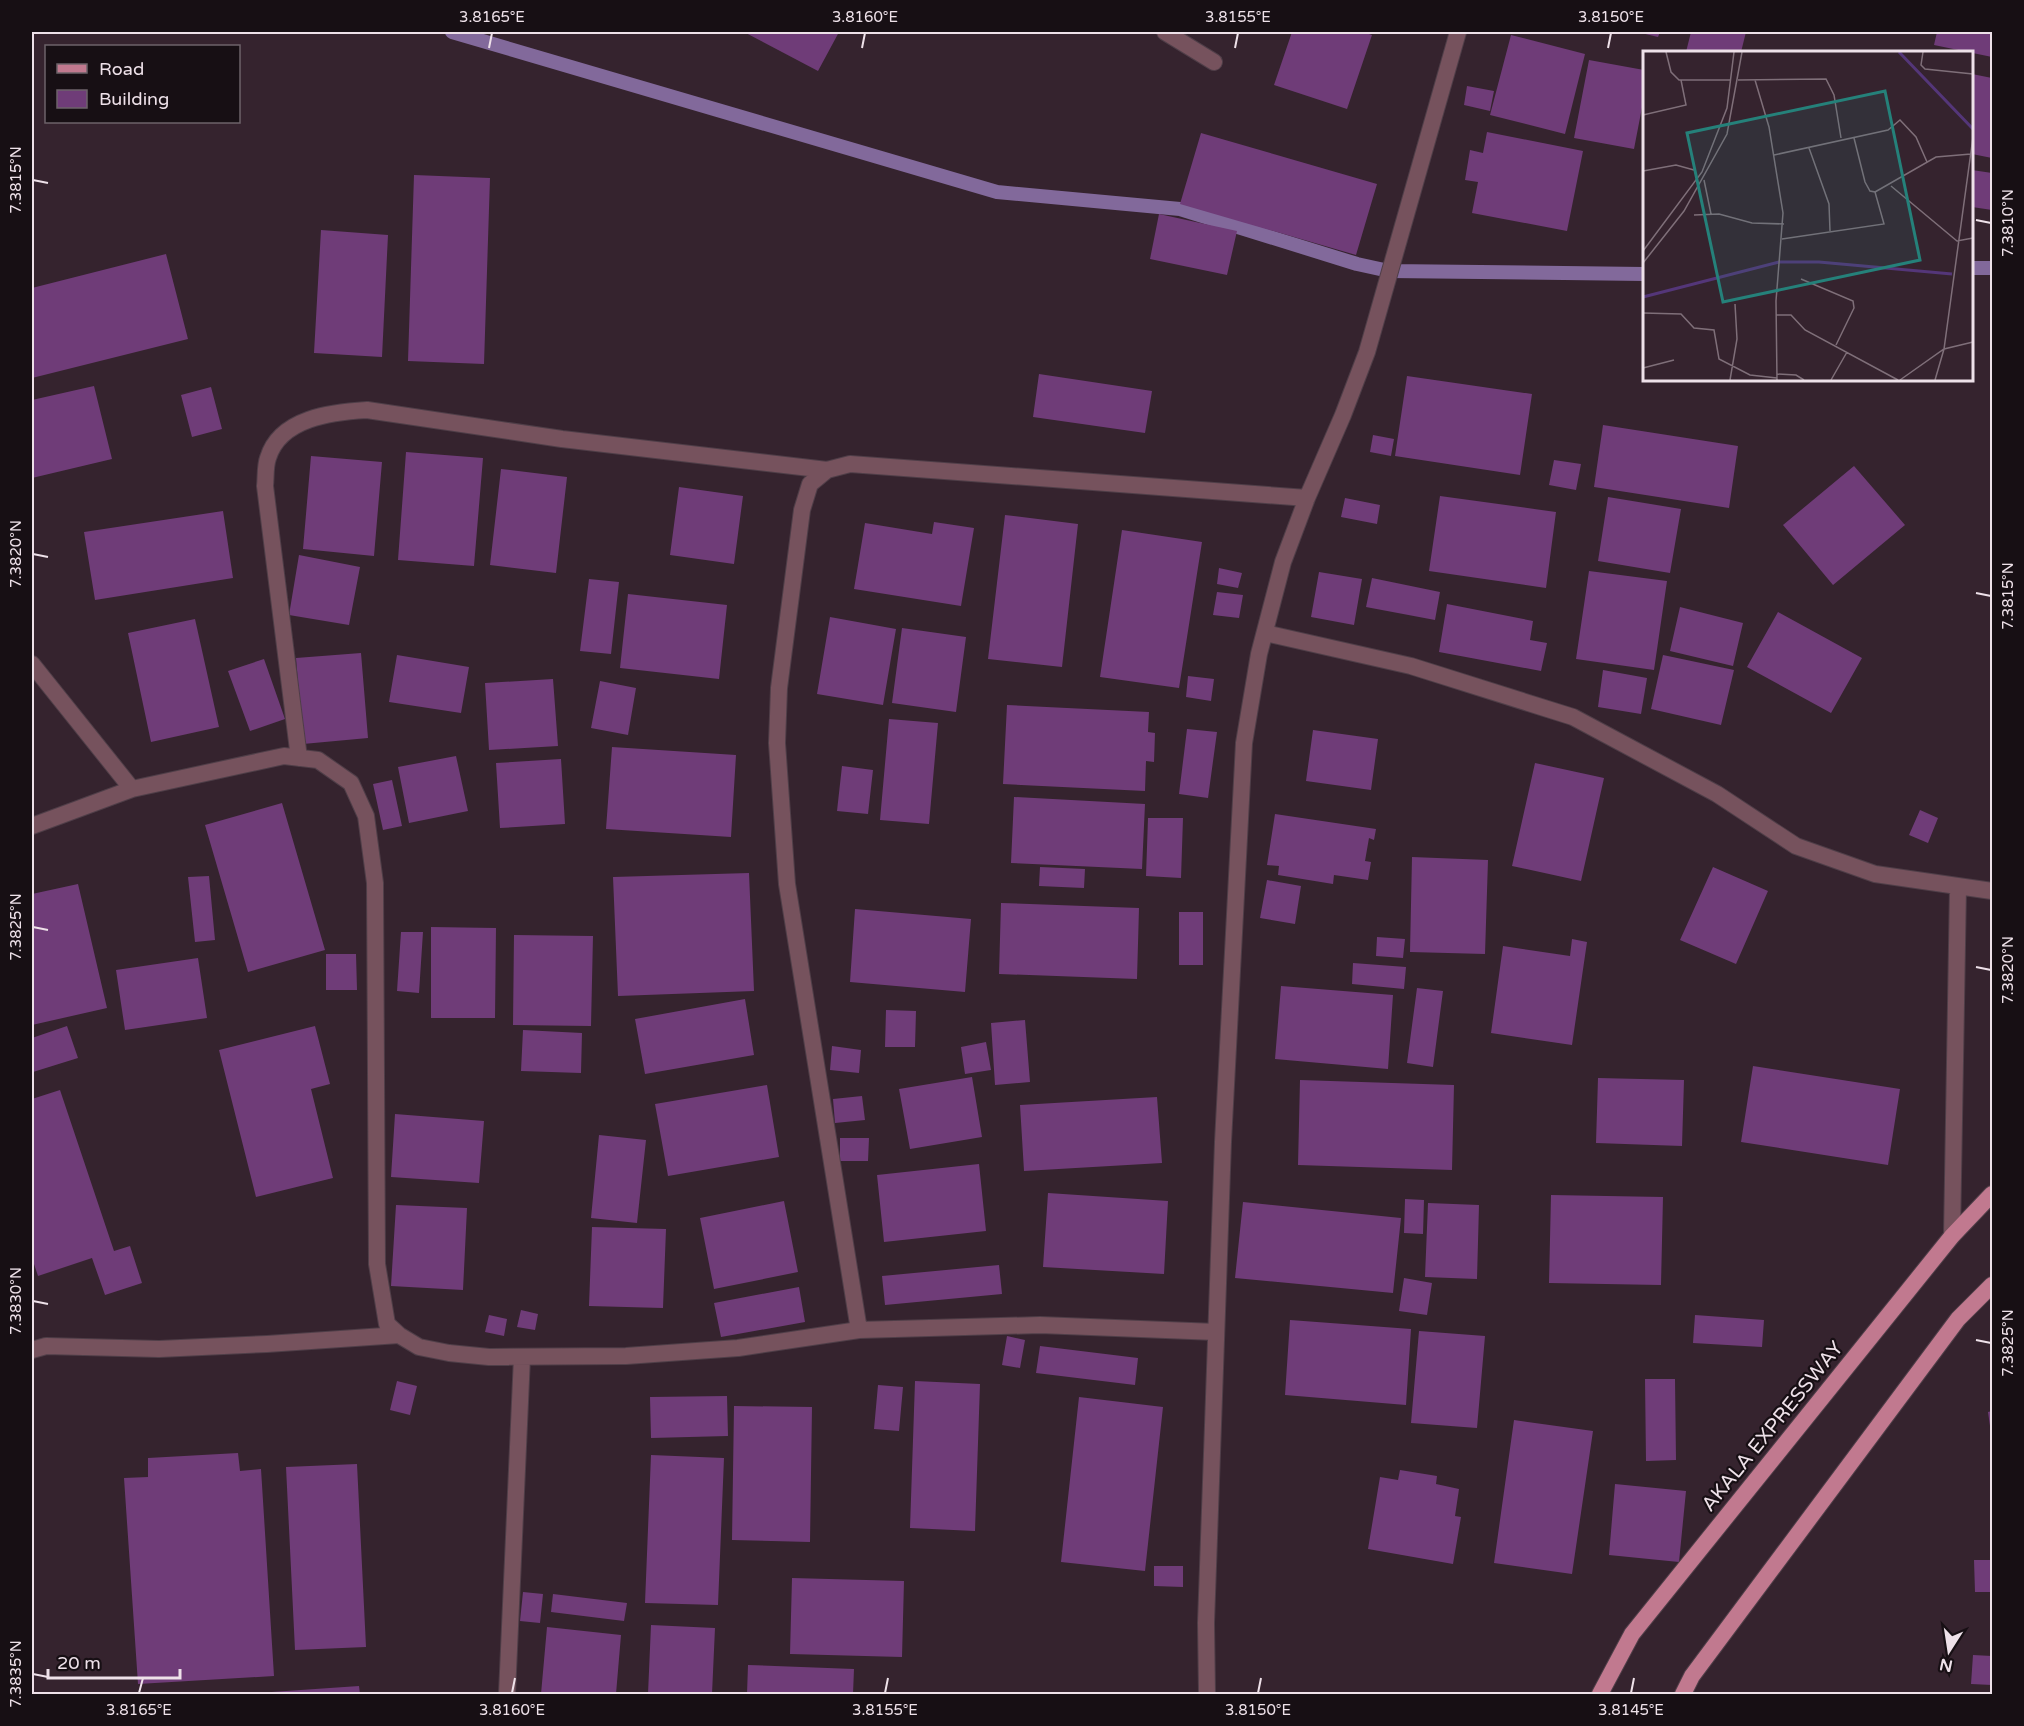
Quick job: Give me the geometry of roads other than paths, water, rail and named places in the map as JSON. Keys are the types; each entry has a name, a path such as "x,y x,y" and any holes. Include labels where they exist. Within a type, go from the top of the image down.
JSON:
{"main road":[{"name":"AKALA EXPRESSWAY","path":"1600,1695 1632,1634 1952,1236 1992,1194"},
{"path":"1683,1695 1692,1676 1958,1319 1992,1285"}],"street":[{"path":"1165,32 1214,62"},
{"path":"1207,1695 1206,1623 1223,1142 1244,742 1265,633 1283,562 1367,352 1458,32"},
{"path":"299,758 265,486 268,457 283,434 308,420 339,412 367,410 562,439 827,470 850,464 1307,498"},
{"path":"827,470 810,484 802,510 779,688 777,743 787,884 859,1330"},
{"path":"1265,633 1410,666 1573,717 1717,794 1796,846 1875,874 1992,891"},
{"path":"32,664 132,789"},
{"path":"32,826 132,789 284,756 318,760 351,783 366,816 375,883 377,1264 387,1324 399,1335 419,1347 489,1357 626,1356 738,1348 859,1330 1040,1325 1216,1332"},
{"path":"1952,1236 1958,887"},
{"path":"32,1350 46,1346 159,1349 399,1335"},
{"path":"507,1695 522,1357"}],"waterway":[{"path":"452,32 997,192 1180,209 1357,264 1389,271 1643,274"},
{"path":"1973,268 1992,268"}]}
